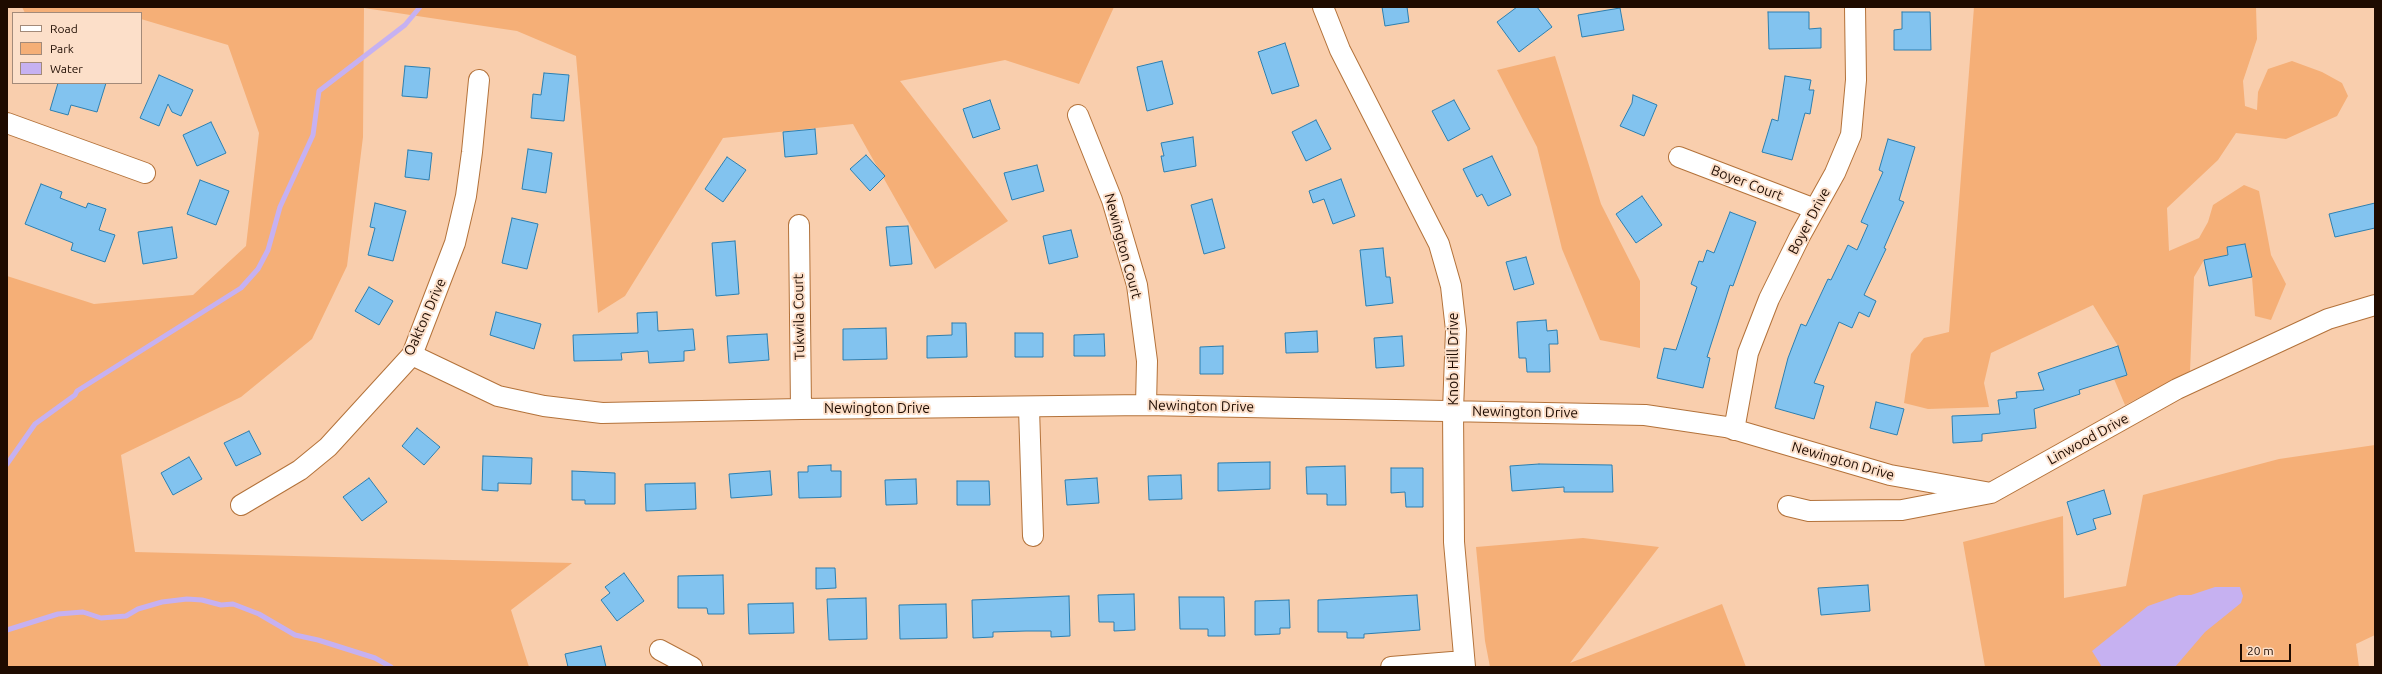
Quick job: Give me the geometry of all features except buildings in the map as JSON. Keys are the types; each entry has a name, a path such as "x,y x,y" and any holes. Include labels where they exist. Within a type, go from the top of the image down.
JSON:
{"street":[{"name":"Knob Hill Drive","path":"1323,7 1340,50 1439,244 1451,286 1456,330 1453,410 1454,542 1465,664"},
{"name":"Boyer Drive","path":"1734,430 1748,353 1769,299 1835,173 1851,135 1856,80 1855,7"},
{"name":"Oakton Drive","path":"240,505 300,470 328,447 412,354 455,243 468,181 479,80"},
{"name":"Newington Court","path":"1078,115 1112,200 1137,285 1147,362 1146,405"},
{"path":"7,123 145,173"},
{"name":"Boyer Court","path":"1679,157 1815,209"},
{"name":"Tukwila Court","path":"799,225 801,408"},
{"name":"Linwood Drive","path":"1788,506 1809,511 1902,510 1991,493 2176,389 2328,319 2375,305"},
{"name":"Newington Drive","path":"412,354 498,396 544,406 602,413 801,408 1029,408 1146,405 1645,415 1734,430 1890,476 1991,493"},
{"path":"1029,408 1033,536"},
{"path":"660,650 692,667"},
{"path":"1390,667 1465,664"}],"green space":[{"path":"22,7 1114,7 1079,84 1005,60 900,81 1008,221 935,269 853,124 723,138 625,296 598,313 576,56 517,31 364,8 363,137 347,266 312,339 241,397 121,455 135,552 572,563 511,610 529,667 7,667 7,276 94,304 193,295 246,246 259,133 228,45 142,19 142,12 24,12"},
{"path":"1974,7 2256,7 2257,39 2243,81 2245,106 2257,110 2258,92 2268,69 2292,61 2322,72 2342,83 2348,96 2337,116 2286,139 2236,133 2218,160 2167,208 2169,251 2199,238 2208,222 2213,205 2244,185 2259,191 2271,255 2286,284 2271,320 2255,316 2252,277 2245,244 2227,247 2228,255 2204,260 2194,277 2190,371 2125,405 2114,379 2127,374 2118,346 2093,305 1991,353 1984,383 1989,407 1928,409 1904,403 1911,354 1924,338 1949,332"},
{"path":"1555,56 1601,204 1640,281 1640,348 1600,340 1562,249 1537,147 1497,70"},
{"path":"2375,445 2375,635 2356,644 2359,667 1985,667 1963,542 2063,516 2064,598 2126,586 2143,495 2279,459"},
{"path":"1583,538 1659,547 1570,663 1722,604 1746,667 1490,667 1485,641 1476,547"}],"water":[{"path":"2215,587 2240,587 2243,596 2241,603 2205,632 2175,667 2102,667 2092,651 2148,606 2179,595 2191,595"}],"waterway":[{"path":"7,464 35,424 75,395 77,391 241,288 258,269 268,250 280,207 313,135 319,91 405,25 420,7"},
{"path":"7,630 58,614 83,612 101,618 126,616 138,609 162,602 187,599 202,600 221,605 233,604 259,614 295,635 318,640 375,658 391,667"}]}
